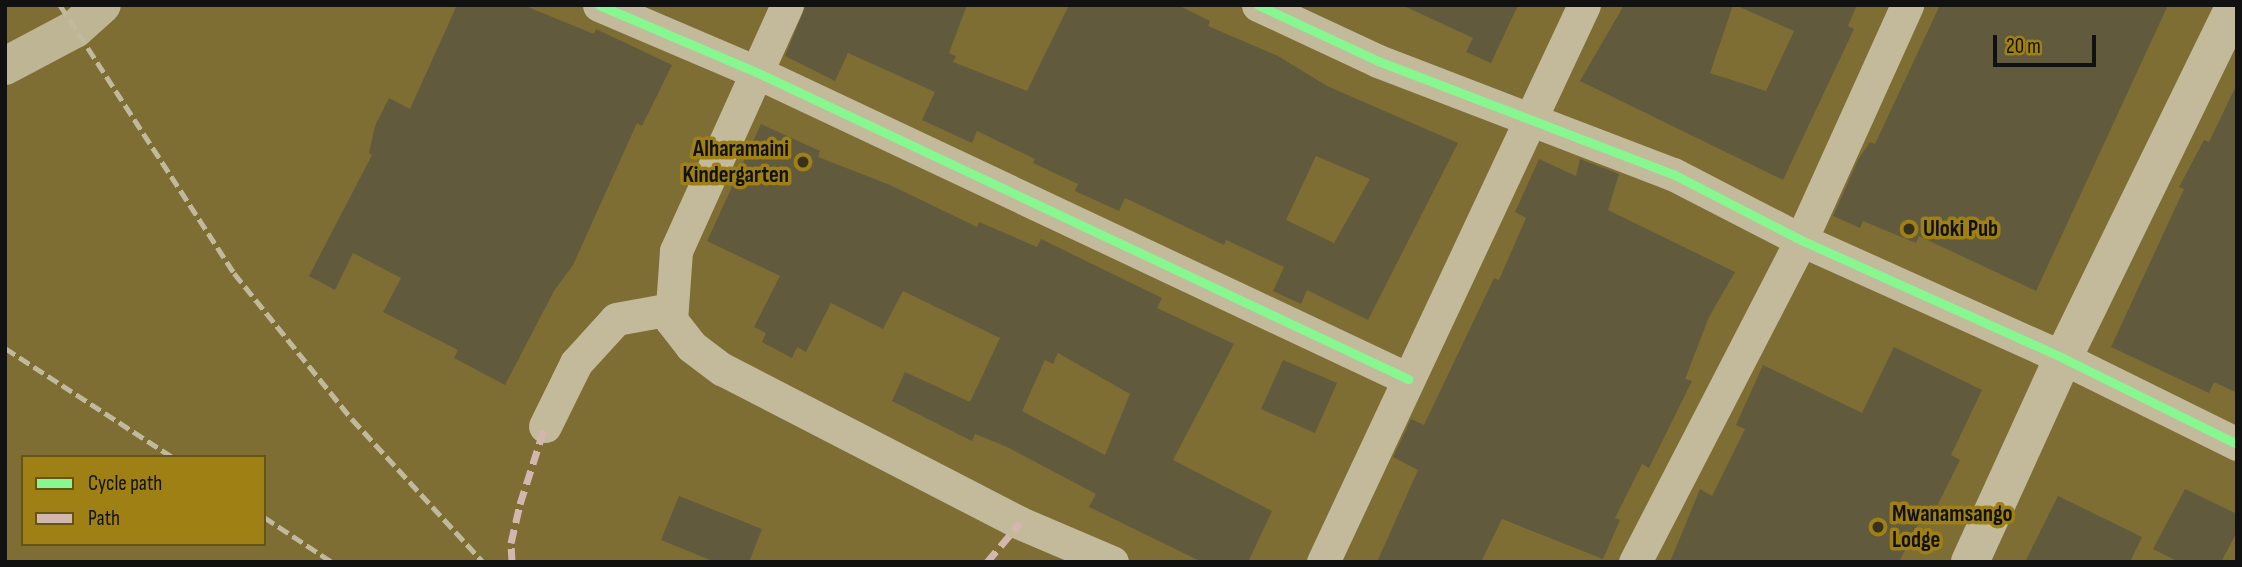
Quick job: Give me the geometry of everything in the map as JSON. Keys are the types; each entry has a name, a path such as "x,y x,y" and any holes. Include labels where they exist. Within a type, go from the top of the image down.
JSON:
{"main road":[{"path":"5,66 75,29 102,5"}],"street":[{"path":"599,5 756,72 1408,379"},
{"path":"787,5 676,251 671,320 691,346 722,369 1020,523 1112,562"},
{"path":"1258,5 1377,61 1672,174 1801,240 2063,358 2237,444"},
{"path":"1324,562 1408,379 1532,122 1584,5"},
{"path":"1635,562 1801,240 1907,5"},
{"path":"1970,562 2063,358 2235,5"},
{"path":"545,426 576,363 616,319 671,309"}],"building":[{"path":"457,5 523,5 594,34 596,29 672,65 642,126 637,123 573,265 554,291 505,385 454,358 458,350 383,312 401,278 353,253 335,290 309,276 372,155 369,153 375,126 389,98 410,109"},
{"path":"806,5 967,5 949,53 956,56 953,62 1027,91 1069,5 1178,5 1210,21 1208,26 1278,56 1327,86 1458,143 1368,320 1307,290 1301,304 1273,291 1284,267 1226,240 1224,245 1125,198 1119,211 1075,191 1078,184 1033,163 1035,159 977,131 972,143 922,120 935,92 848,53 835,81 785,56","holes":["1316,156 1370,179 1334,243 1286,220"]},
{"path":"1402,5 1518,5 1491,63 1466,52 1473,38"},
{"path":"1624,5 1733,5 1710,73 1766,91 1794,31 1735,5 1857,5 1848,26 1854,29 1783,180 1580,81"},
{"path":"1940,5 2168,5 2036,291 1919,236 1916,243 1863,221 1860,228 1833,216 1859,158 1870,142 1875,144"},
{"path":"2237,84 2237,393 2214,382 2209,393 2111,347 2184,189 2179,187 2204,140 2209,142"},
{"path":"761,124 820,151 818,157 890,185 977,227 979,222 1037,247 1041,239 1162,298 1157,308 1234,344 1173,460 1272,511 1248,562 1202,562 1089,507 1096,494 1005,446 975,434 972,441 892,401 905,372 970,402 1000,338 903,291 883,329 831,303 806,352 797,347 792,358 762,342 766,333 754,327 780,276 707,241","holes":["1058,353 1130,394 1105,455 1022,411 1045,360 1053,364"]},
{"path":"1539,159 1576,176 1580,159 1619,174 1608,210 1735,272 1709,317 1685,379 1692,381 1649,468 1642,464 1615,518 1620,520 1603,559 1502,519 1481,562 1377,562 1418,470 1393,457 1411,419 1424,425 1494,278 1499,280 1526,218 1515,212"},
{"path":"1894,347 1982,390 1951,455 1960,460 1932,516 1924,512 1899,562 1670,562 1700,489 1712,496 1745,429 1736,425 1763,365 1862,413"},
{"path":"1283,360 1337,383 1315,433 1261,409"},
{"path":"2185,489 2237,514 2237,532 2221,562 2179,562 2153,549"},
{"path":"679,496 762,529 749,562 715,562 661,540"},
{"path":"2058,496 2142,537 2130,562 2025,562"}],"railway":[{"path":"60,5 234,273 352,419 483,562"},
{"path":"5,348 169,455"},
{"path":"266,518 332,562"}],"marked path":[{"path":"512,562 511,543 520,504 545,426"},
{"path":"987,562 1020,523"}],"cycle path":[{"path":"599,5 756,72 1408,379"},
{"path":"1258,5 1378,61 1673,174 1801,240 2063,358 2237,444"}],"place":[{"name":"Alharamaini Kindergarten","path":"803,162"},
{"name":"Uloki Pub","path":"1909,229"},
{"name":"Mwanamsango Lodge","path":"1878,527"}]}
